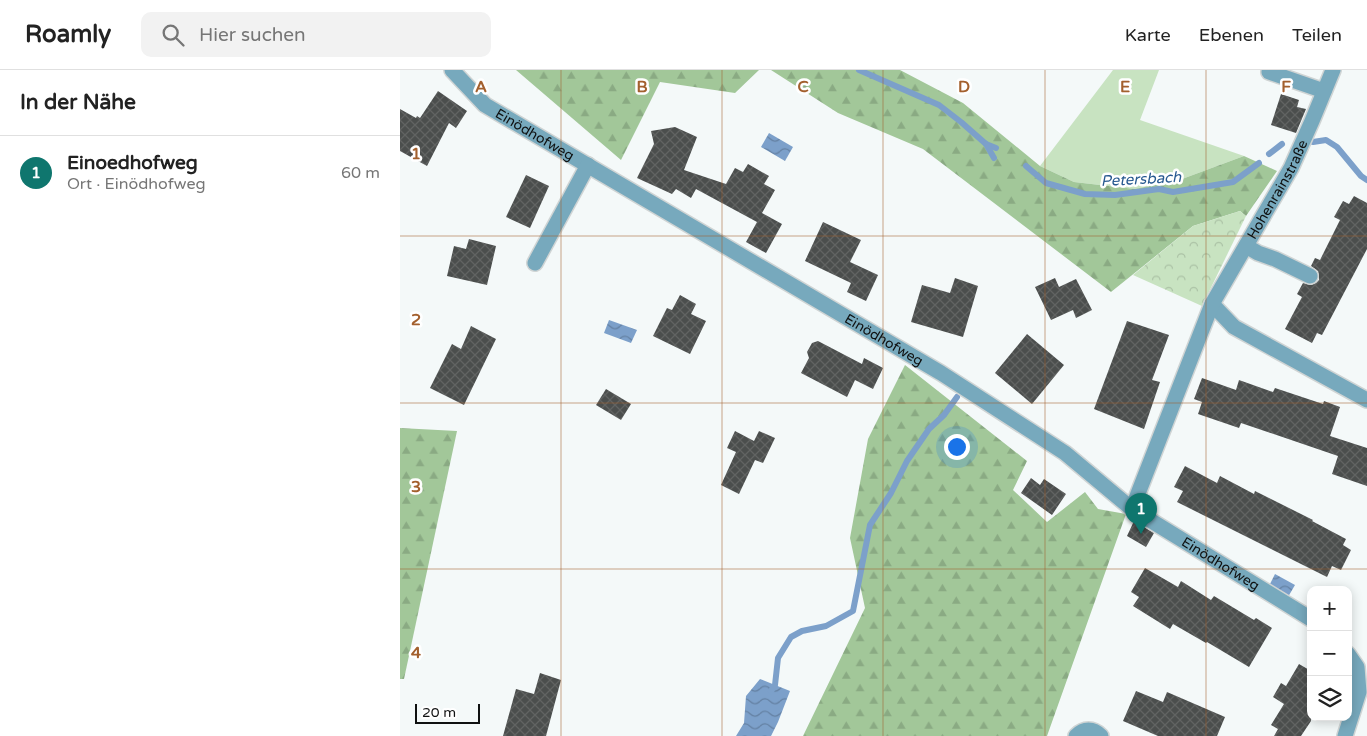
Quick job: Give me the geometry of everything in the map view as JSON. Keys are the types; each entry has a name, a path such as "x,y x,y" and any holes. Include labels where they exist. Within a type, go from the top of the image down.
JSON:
{"street":[{"name":"Einödhofweg","path":"452,70 485,104 941,373 1065,453 1132,509 1307,617"},
{"name":"Hohenrainstraße","path":"1132,509 1212,304 1291,168 1333,70"},
{"path":"1269,72 1324,91"},
{"path":"535,263 588,165"},
{"path":"1246,246 1310,276"},
{"path":"1212,304 1234,327 1367,400"},
{"path":"1345,736 1359,692 1357,667 1352,660"},
{"path":"1076,736 1086,730 1096,732 1100,736"}],"green space":[{"path":"516,70 759,70 735,93 660,82 621,160"},
{"path":"771,70 900,70 963,103 1040,166 1074,182 1135,189 1182,179 1244,156 1277,171 1246,216 1240,211 1193,226 1111,292 923,149 838,113"},
{"path":"1113,70 1159,70 1140,120 1244,156 1182,179 1135,189 1074,182 1040,166"},
{"path":"1240,211 1246,216 1202,306 1133,275 1193,226"},
{"path":"905,365 1027,461 1013,490 1047,522 1085,492 1098,509 1126,514 1047,736 803,736 865,608 850,538 868,439"},
{"path":"400,428 457,431 404,679 400,679"}],"water":[{"path":"769,133 793,147 785,161 761,147"},
{"path":"609,320 637,330 631,343 604,333"},
{"path":"1275,574 1295,585 1288,597 1269,586"},
{"path":"760,679 790,691 778,722 771,736 736,736 744,723 746,696"}],"building":[{"path":"438,91 467,111 456,128 449,123 427,166 400,151 400,109 416,118 417,116 420,118"},
{"path":"1281,94 1299,100 1297,107 1306,109 1296,133 1271,125"},
{"path":"675,127 697,137 684,170 726,184 735,168 743,172 748,164 769,176 764,184 775,190 762,213 782,224 766,253 746,242 757,222 696,189 691,198 676,189 672,194 637,178 654,144 651,131"},
{"path":"526,175 549,186 530,228 506,217"},
{"path":"1354,196 1367,203 1367,249 1322,335 1317,333 1312,343 1285,329 1302,297 1297,294 1303,283 1311,285 1319,280 1318,271 1311,266 1315,258 1320,260 1340,220 1334,217 1343,201 1349,204"},
{"path":"823,222 861,240 850,262 878,275 866,301 847,292 851,283 805,261"},
{"path":"469,239 496,246 487,285 447,276 454,246 466,249"},
{"path":"955,278 978,286 963,337 911,322 922,285 950,293"},
{"path":"1055,278 1059,287 1076,279 1092,310 1076,318 1073,310 1051,320 1035,287"},
{"path":"680,295 696,304 691,314 706,321 690,354 653,336 667,308 672,310"},
{"path":"1127,321 1169,335 1152,380 1160,382 1144,429 1094,409"},
{"path":"471,326 496,339 464,405 430,388 452,344 461,349"},
{"path":"1027,334 1064,365 1032,404 995,373"},
{"path":"818,341 862,364 864,358 883,368 873,389 855,380 847,397 801,373 809,358 807,352 812,343"},
{"path":"1202,378 1236,390 1239,380 1273,392 1275,388 1323,404 1324,401 1340,407 1330,436 1367,448 1367,486 1332,474 1338,456 1241,423 1239,428 1198,414 1202,402 1194,399"},
{"path":"606,389 631,404 621,420 596,405"},
{"path":"735,431 754,441 759,431 775,438 763,463 755,460 739,494 721,485 736,452 727,448"},
{"path":"1185,466 1217,483 1220,476 1254,494 1255,491 1346,539 1343,545 1351,550 1341,570 1332,566 1327,577 1177,502 1183,491 1174,487"},
{"path":"1031,478 1040,485 1044,479 1066,494 1052,515 1021,493"},
{"path":"1134,521 1154,533 1146,547 1127,536"},
{"path":"1145,568 1178,587 1181,581 1211,600 1214,596 1254,620 1256,618 1272,628 1249,667 1173,624 1170,629 1133,606 1139,597 1131,592"},
{"path":"1299,664 1307,669 1307,721 1311,721 1301,736 1274,736 1278,729 1271,725 1284,704 1273,697 1281,683 1286,686"},
{"path":"540,673 561,680 546,736 503,736 516,689 534,694"},
{"path":"1136,691 1163,702 1167,692 1225,717 1217,736 1158,736 1123,721"}],"waterway":[{"name":"Petersbach","path":"859,70 939,105 986,144 996,148"},
{"name":"Petersbach","path":"1313,142 1326,140 1337,147 1361,176 1367,180"},
{"path":"986,144 994,158"},
{"name":"Petersbach","path":"1269,154 1282,144"},
{"name":"Petersbach","path":"1026,166 1046,183 1085,194 1115,195 1159,189 1173,192 1233,182 1259,163"},
{"path":"771,691 775,685 778,658 791,637 802,631 826,626 853,611 870,525 891,493 907,461 929,429 944,415 957,397"}],"place":[{"name":"Einoedhofweg","path":"1141,534"}]}
